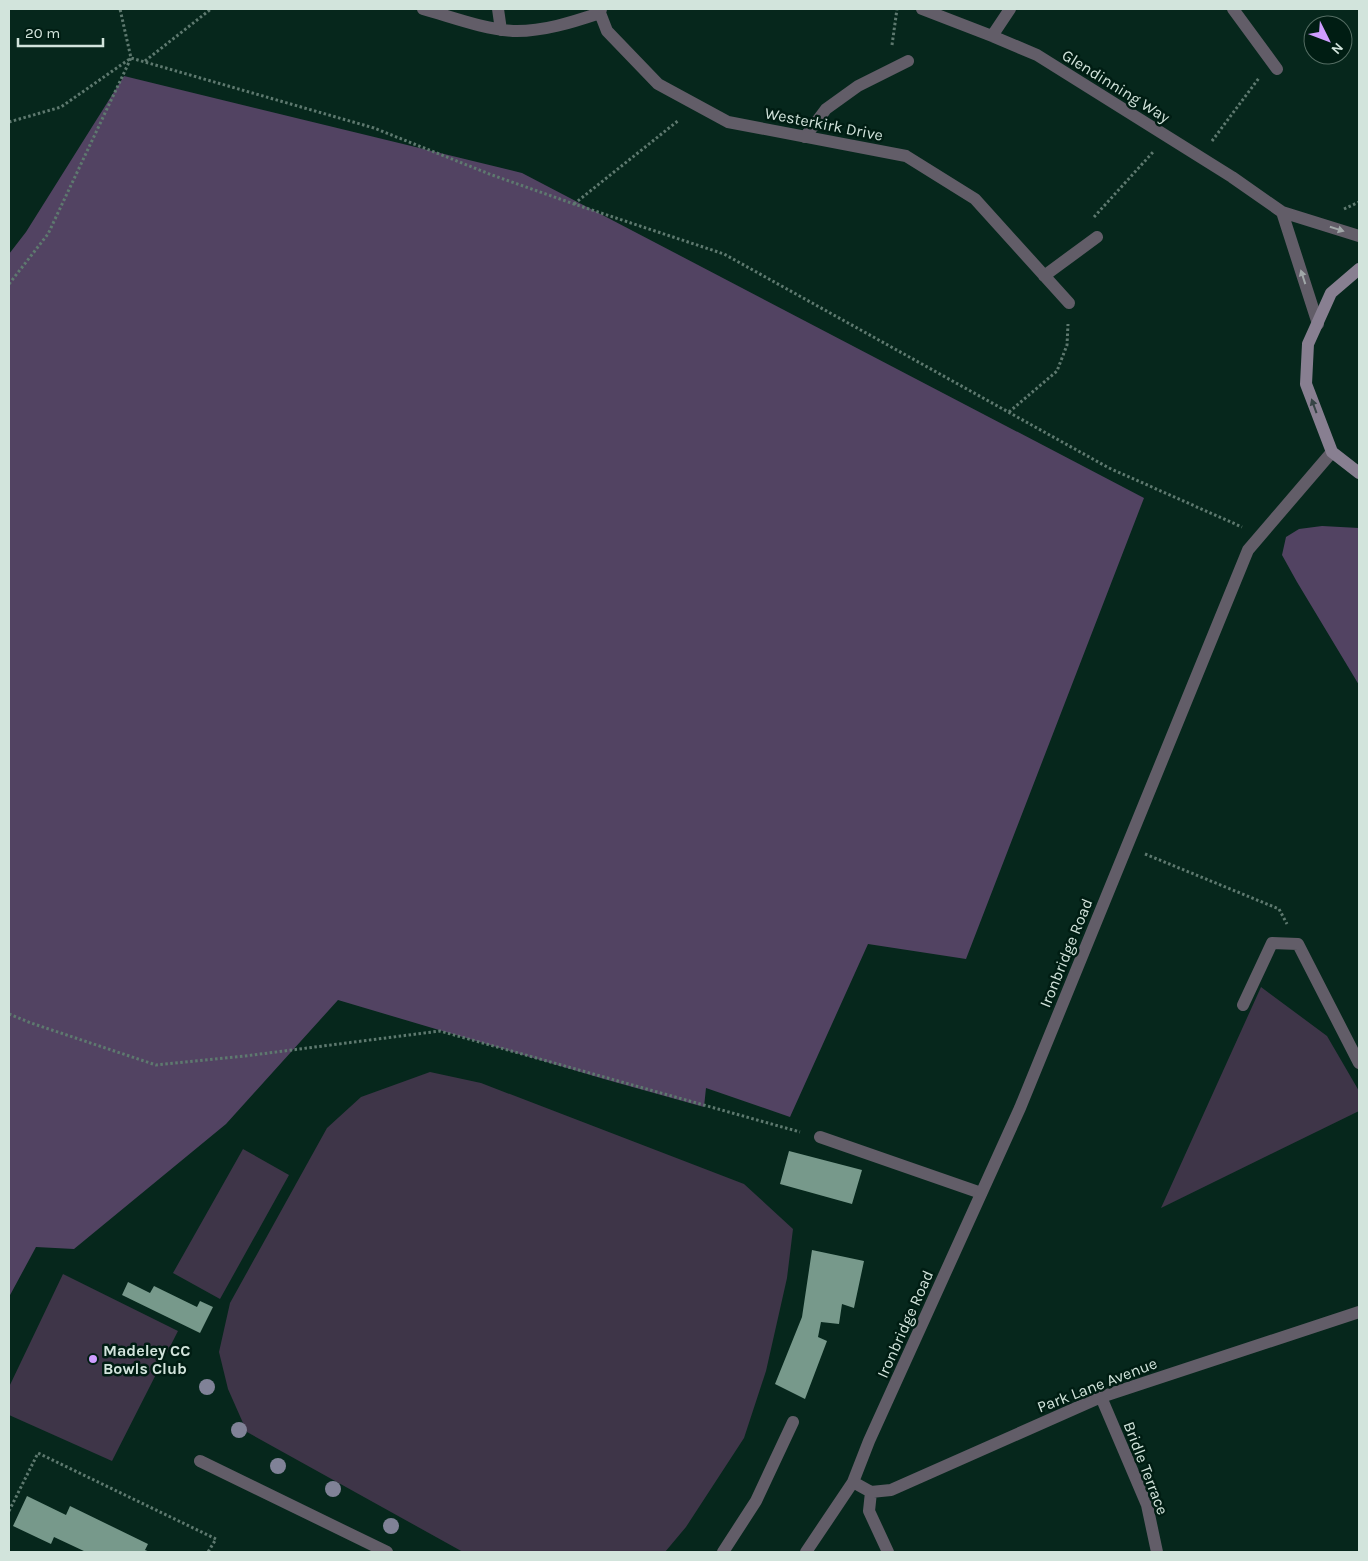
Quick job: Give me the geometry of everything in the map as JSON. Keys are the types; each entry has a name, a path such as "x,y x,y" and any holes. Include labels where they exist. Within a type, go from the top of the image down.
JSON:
{"main road":[{"path":"1359,269 1331,293 1308,344 1306,384 1332,452 1359,474"}],"street":[{"path":"424,9 474,24 516,31 538,29 574,21 600,11"},
{"path":"498,9 501,30"},
{"name":"Glendinning Way","path":"922,9 1037,55 1232,177 1282,212 1359,236"},
{"path":"992,36 1010,9"},
{"path":"1232,9 1274,66"},
{"name":"Westerkirk Drive","path":"600,11 607,31 658,84 728,122 906,156 975,199 1069,303"},
{"path":"805,137 826,109 858,86 908,61"},
{"path":"1282,212 1318,324"},
{"path":"1044,276 1097,236"},
{"name":"Ironbridge Road","path":"806,1552 853,1482 869,1441 1020,1108 1248,550 1332,452"},
{"path":"1242,1005 1272,943 1298,944 1359,1063"},
{"path":"820,1137 981,1193"},
{"name":"Park Lane Avenue","path":"871,1492 891,1490 1100,1398 1359,1312"},
{"name":"Bridle Terrace","path":"1100,1398 1146,1505 1157,1552"},
{"path":"723,1552 756,1501 793,1422"},
{"path":"200,1461 387,1552"},
{"path":"853,1482 871,1492 869,1511 888,1552"}],"path":[{"path":"9,284 48,234 131,58 120,9"},
{"path":"145,62 211,9"},
{"path":"888,70 897,9"},
{"path":"131,58 374,128 492,175 724,254 1109,468 1260,535"},
{"path":"9,122 61,106 131,58"},
{"path":"1199,157 1274,66"},
{"path":"574,204 697,105"},
{"path":"1097,236 1094,218 1167,137"},
{"path":"1009,412 1057,371 1068,345 1069,303"},
{"path":"1127,846 1279,908 1298,944"},
{"path":"9,1014 156,1065 245,1056 440,1030 820,1137"},
{"path":"9,1511 38,1453 216,1538 208,1552"}],"shaded area":[{"path":"124,76 522,173 1144,498 966,959 868,944 790,1117 706,1088 704,1107 338,1000 226,1124 74,1249 36,1247 9,1297 9,254 26,232"},
{"path":"1322,526 1359,528 1359,685 1282,555 1286,537 1299,529"},
{"path":"1261,987 1327,1036 1359,1091 1359,1111 1161,1208"},
{"path":"430,1072 481,1083 744,1184 793,1229 787,1278 766,1371 744,1438 686,1527 665,1552 463,1552 247,1432 228,1389 219,1352 230,1303 327,1128 361,1097"},
{"path":"243,1149 289,1175 220,1299 173,1273"},
{"name":"Madeley CC Bowls Club","path":"63,1274 178,1331 112,1461 9,1415 9,1387"}],"building":[{"path":"789,1151 862,1170 852,1204 780,1184"},
{"path":"812,1250 864,1261 854,1308 842,1304 839,1324 821,1322 818,1337 827,1341 805,1399 775,1384 802,1317"},
{"path":"128,1282 150,1293 154,1286 197,1307 200,1301 213,1307 200,1333 122,1295"},
{"path":"27,1496 66,1515 70,1506 148,1544 145,1550 150,1552 86,1552 54,1537 51,1544 13,1526"}],"place":[{"name":"Madeley CC Bowls Club","path":"93,1359"}]}
